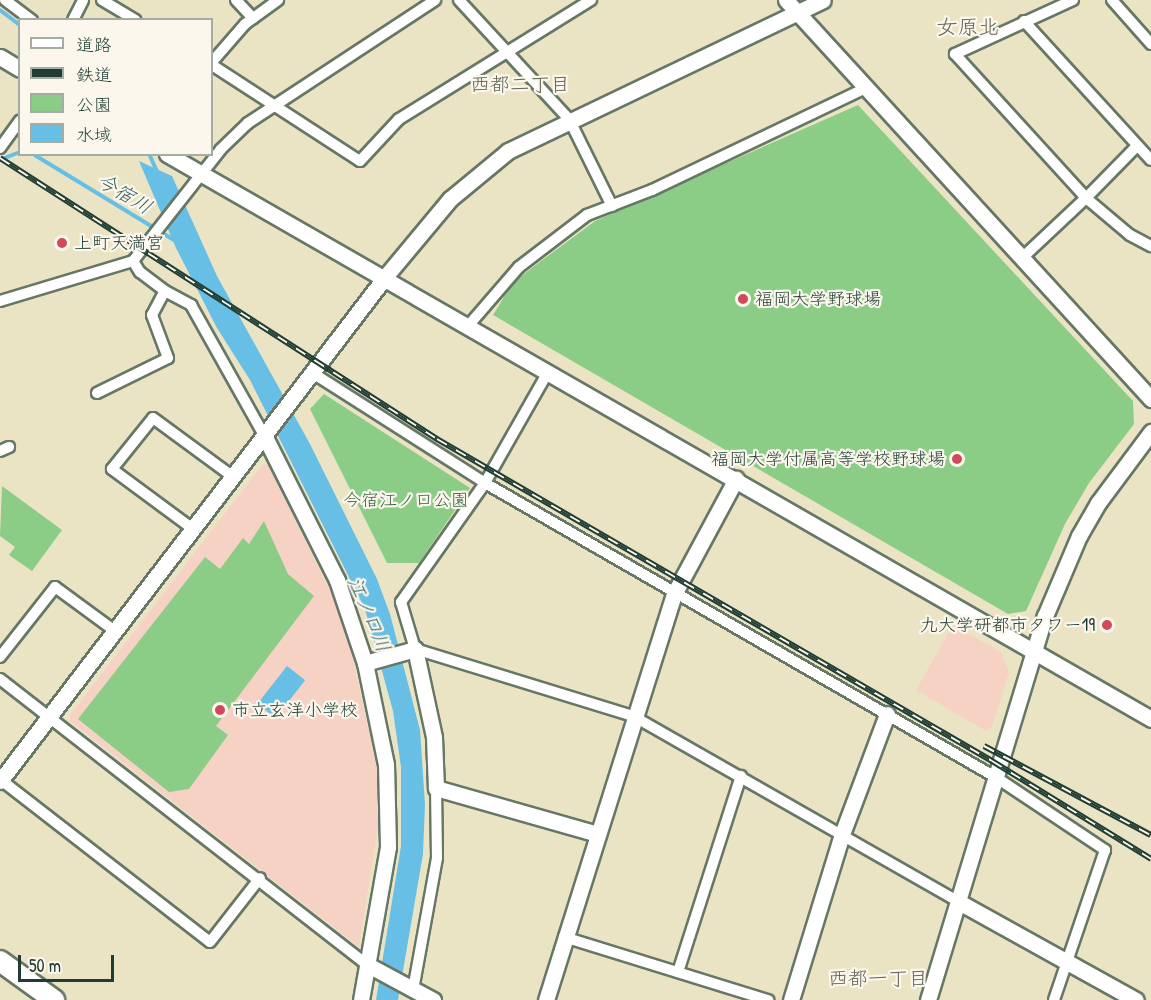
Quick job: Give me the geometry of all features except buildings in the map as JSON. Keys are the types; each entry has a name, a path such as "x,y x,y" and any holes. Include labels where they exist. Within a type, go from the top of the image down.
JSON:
{"highway":[{"path":"0,961 54,1000"}],"street":[{"path":"5,0 29,18"},
{"path":"74,18 83,0"},
{"path":"102,0 132,18"},
{"path":"236,0 253,18"},
{"path":"213,63 253,18 278,0"},
{"path":"0,301 133,261 203,175 221,149 272,106 435,0"},
{"path":"459,0 569,119 612,206"},
{"path":"213,65 272,106 360,161 399,119 591,0"},
{"path":"786,0 1151,399"},
{"path":"260,878 210,942 0,781 311,372 385,277 450,200 508,151 569,119 823,0"},
{"path":"1073,0 955,54 1086,198 1130,235 1151,246"},
{"path":"1112,0 1151,45"},
{"path":"1024,21 1136,147 1151,160"},
{"path":"0,57 18,68"},
{"path":"468,326 519,267 587,215 612,206 866,88"},
{"path":"0,148 18,123"},
{"path":"1022,258 1136,147"},
{"path":"171,157 385,277 1151,719"},
{"path":"133,261 140,272 165,291 192,305 264,435 337,580 365,663 386,764 388,847 361,1000"},
{"path":"97,393 168,358 152,315 165,291"},
{"path":"311,372 485,483 674,594 997,778 1105,850 1054,1000"},
{"path":"413,990 437,858 436,788 434,737 415,649 401,602 485,483 548,372"},
{"path":"193,529 112,469 153,418 232,476"},
{"path":"928,1000 960,902 1034,651 1079,536 1114,478 1151,432"},
{"path":"546,1000 633,716 674,594 736,479"},
{"path":"0,657 55,587 115,631"},
{"path":"365,663 415,649 633,716 1136,1000"},
{"path":"0,679 260,878 368,965 433,1000"},
{"path":"791,1000 842,834 887,714"},
{"path":"678,972 741,776"},
{"path":"436,788 597,834"},
{"path":"564,937 768,1000"}],"shaded area":[{"name":"市立玄洋小学校","path":"263,464 269,465 344,620 377,767 378,826 359,947 70,721 70,715"},
{"path":"953,625 1001,652 1009,672 992,727 986,731 916,690"}],"green space":[{"name":"福岡大学野球場","path":"858,105 1133,401 1134,424 1089,483 1065,524 1026,611 1008,614 493,315 513,282 595,221"},
{"name":"今宿江ノ口公園","path":"324,394 470,488 419,563 387,563 310,409"},
{"path":"2,486 62,530 32,571 9,555 15,547 0,536"},
{"path":"264,521 288,574 314,596 216,726 228,735 189,789 169,792 78,719 205,557 220,569 243,538 249,544"}],"water":[{"name":"江ノ口川","path":"139,161 172,176 217,276 310,444 377,579 390,614 420,730 425,804 423,854 398,1000 376,1000 401,846 401,767 393,711 365,609 250,380 217,328 176,248"},
{"path":"287,666 305,680 276,718 257,704"}],"waterway":[{"path":"0,10 18,24"},
{"name":"今宿川","path":"0,160 18,153"},
{"name":"今宿川","path":"36,156 177,242"},
{"path":"150,156 158,173"}],"railway":[{"path":"0,158 437,439 992,761 1151,859"},
{"path":"984,746 1151,835"}],"place":[{"name":"上町天満宮","path":"62,243"},
{"name":"福岡大学野球場","path":"743,299"},
{"name":"福岡大学付属高等学校野球場","path":"957,459"},
{"name":"九大学研都市タワー19","path":"1107,625"},
{"name":"市立玄洋小学校","path":"220,710"}],"district":[{"name":"女原北","path":"968,27"},
{"name":"西都二丁目","path":"520,83"},
{"name":"西都一丁目","path":"878,977"}]}
